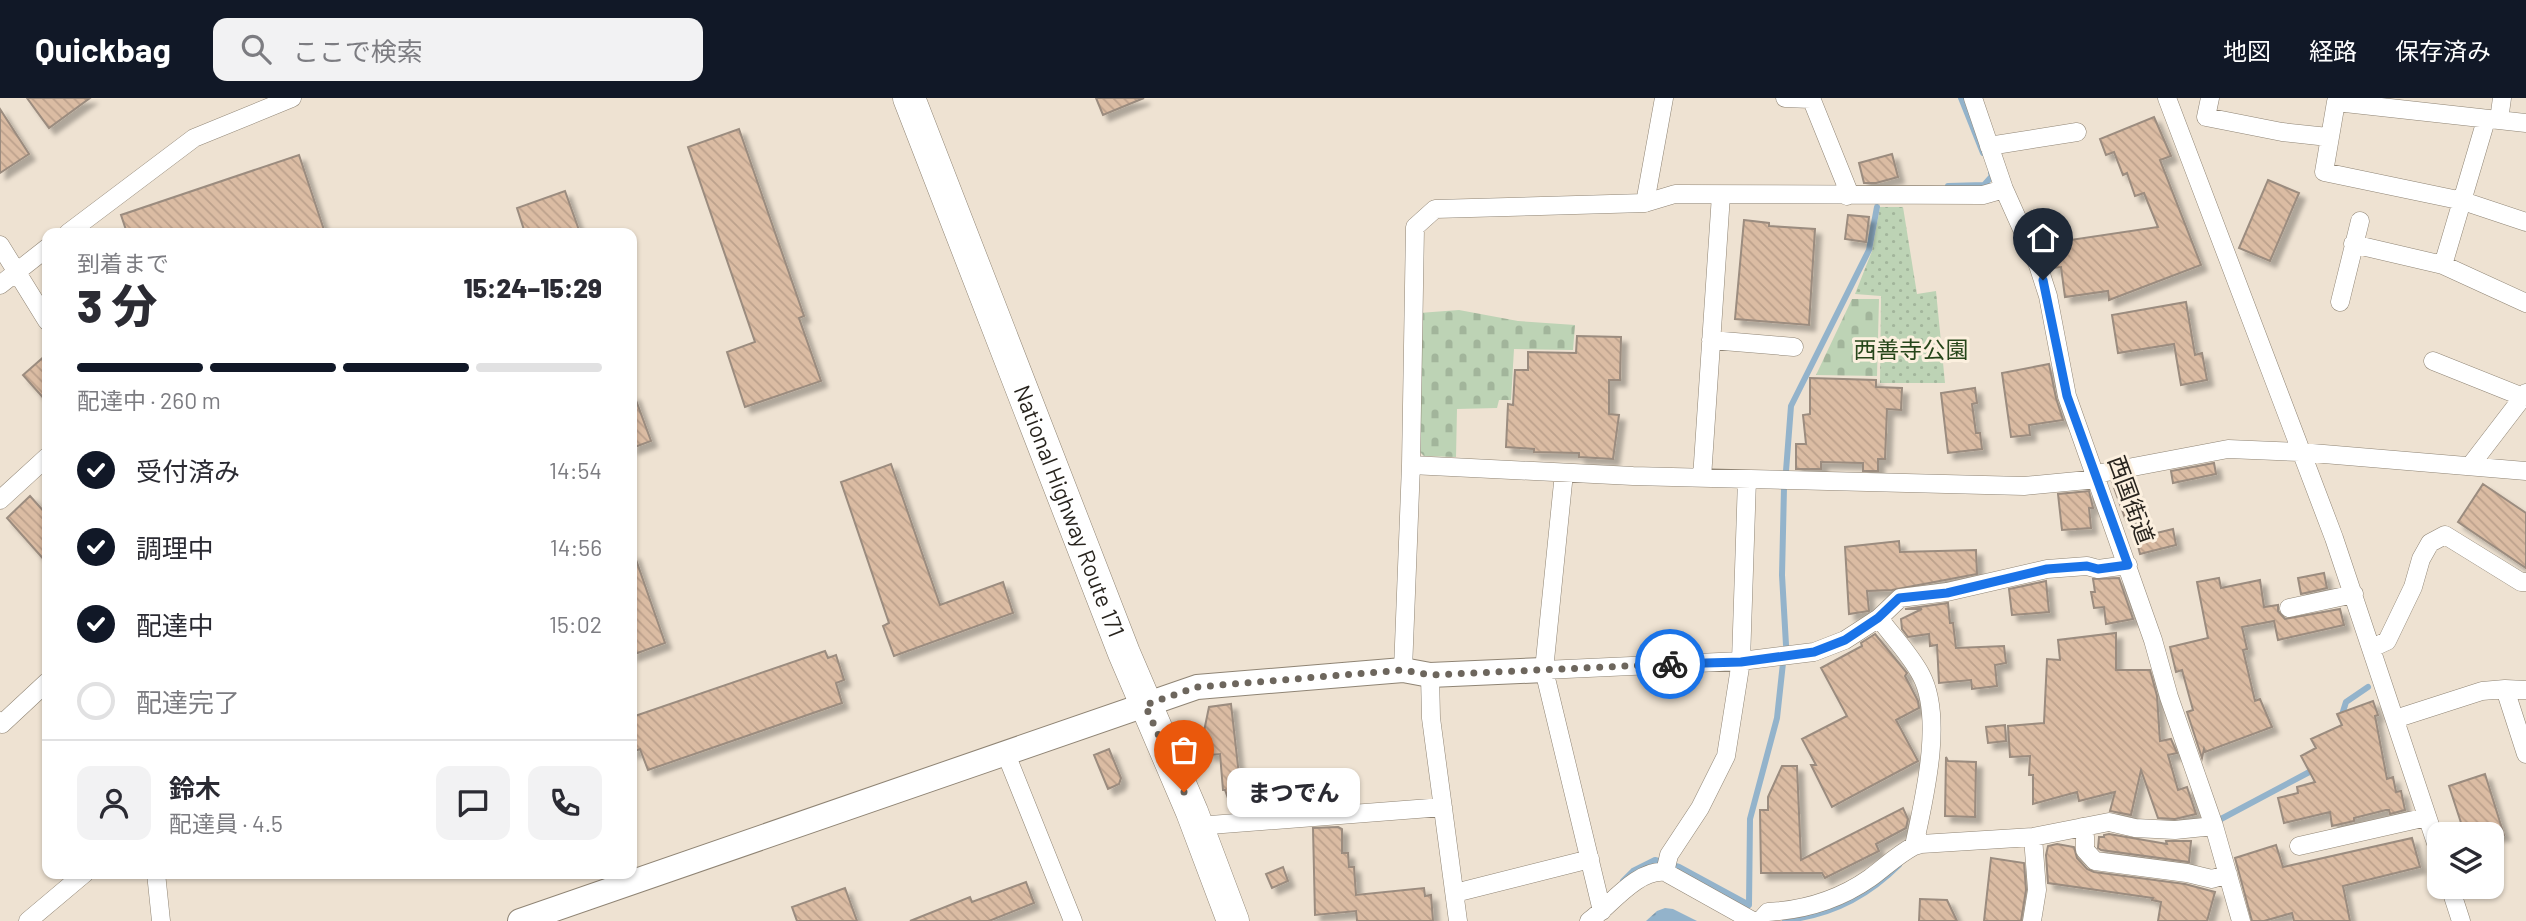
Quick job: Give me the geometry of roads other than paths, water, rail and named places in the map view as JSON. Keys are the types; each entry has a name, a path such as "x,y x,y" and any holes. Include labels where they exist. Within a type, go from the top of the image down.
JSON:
{"highway":[{"name":"National Highway Route 171","path":"909,98 1145,705 1197,826 1233,921"}],"street":[{"path":"1645,202 1664,98"},
{"path":"1785,98 1811,98 1848,190 1847,196"},
{"name":"西国街道","path":"1972,98 2004,189 2038,265 2048,296 2067,396 2153,640 2169,697 2214,826 2241,921"},
{"path":"2167,98 2354,594 2429,822"},
{"path":"2210,98 2206,117 2282,132 2329,137"},
{"path":"2443,265 2463,201 2502,98"},
{"path":"75,228 194,138 286,99"},
{"path":"2526,123 2336,100 2324,172 2463,201 2526,222"},
{"path":"1989,146 2077,132"},
{"path":"1403,670 1411,465 1415,228 1435,209 1645,202 1675,194 1983,195 2004,189"},
{"path":"1702,478 1721,195"},
{"path":"2340,302 2360,221"},
{"path":"2353,244 2443,265 2526,303"},
{"path":"0,246 42,313"},
{"path":"0,285 42,252"},
{"path":"1711,340 1794,347"},
{"path":"2433,361 2524,395 2470,466"},
{"path":"1411,465 1702,478 2024,486 2097,477 2228,449 2300,452 2526,471"},
{"path":"0,500 42,462"},
{"path":"1564,473 1544,670 1590,859 1595,916"},
{"path":"1665,872 1669,855 1700,808 1726,756 1741,662 1747,479"},
{"path":"2372,648 2387,642 2413,587 2420,559 2430,543 2445,535 2521,582 2526,582"},
{"path":"520,921 1197,687 1403,670 1430,675 1741,662 1826,649 1878,618 1899,598 1947,593 2047,569 2087,566 2098,569 2128,565"},
{"path":"2289,608 2354,594"},
{"path":"1878,618 1919,671 1932,709 1933,733 1914,846"},
{"path":"1430,675 1431,719 1458,921"},
{"path":"1,723 42,686"},
{"path":"2505,689 2526,754"},
{"path":"2395,719 2482,691 2526,690"},
{"path":"1006,754 1073,921"},
{"path":"1197,826 1443,807"},
{"path":"2299,846 2427,817"},
{"path":"1760,921 1769,912 1801,908 1837,897 1870,878 1899,854 1921,844 2033,836 2109,822 2135,828 2175,830 2214,826"},
{"path":"2082,827 2085,850 2095,861 2212,879 2228,874"},
{"path":"2032,921 2037,890 2033,836"},
{"path":"1455,893 1590,859"},
{"path":"1595,916 1616,896 1655,871 1665,872 1753,921"},
{"path":"28,921 78,879"},
{"path":"157,879 161,921"},
{"path":"2454,899 2461,921"}],"water":[{"path":"1665,908 1673,909 1697,921 1646,921"}],"waterway":[{"path":"1961,98 1983,153"},
{"path":"1948,186 1984,185 1992,176 1991,173"},
{"path":"1786,471 1791,406 1869,250 1877,207"},
{"path":"1784,488 1782,575 1786,645"},
{"path":"1623,881 1633,871 1655,860 1679,867 1749,905 1750,819 1777,718 1783,663"},
{"path":"2341,718 2346,702 2368,687"},
{"path":"2221,819 2315,769"},
{"path":"1785,920 1817,914 1847,903 1874,886 1899,865"}],"place":[{"name":"まつでん","path":"1184,792"}],"park label":[{"name":"西善寺公園","path":"1911,350"}]}
